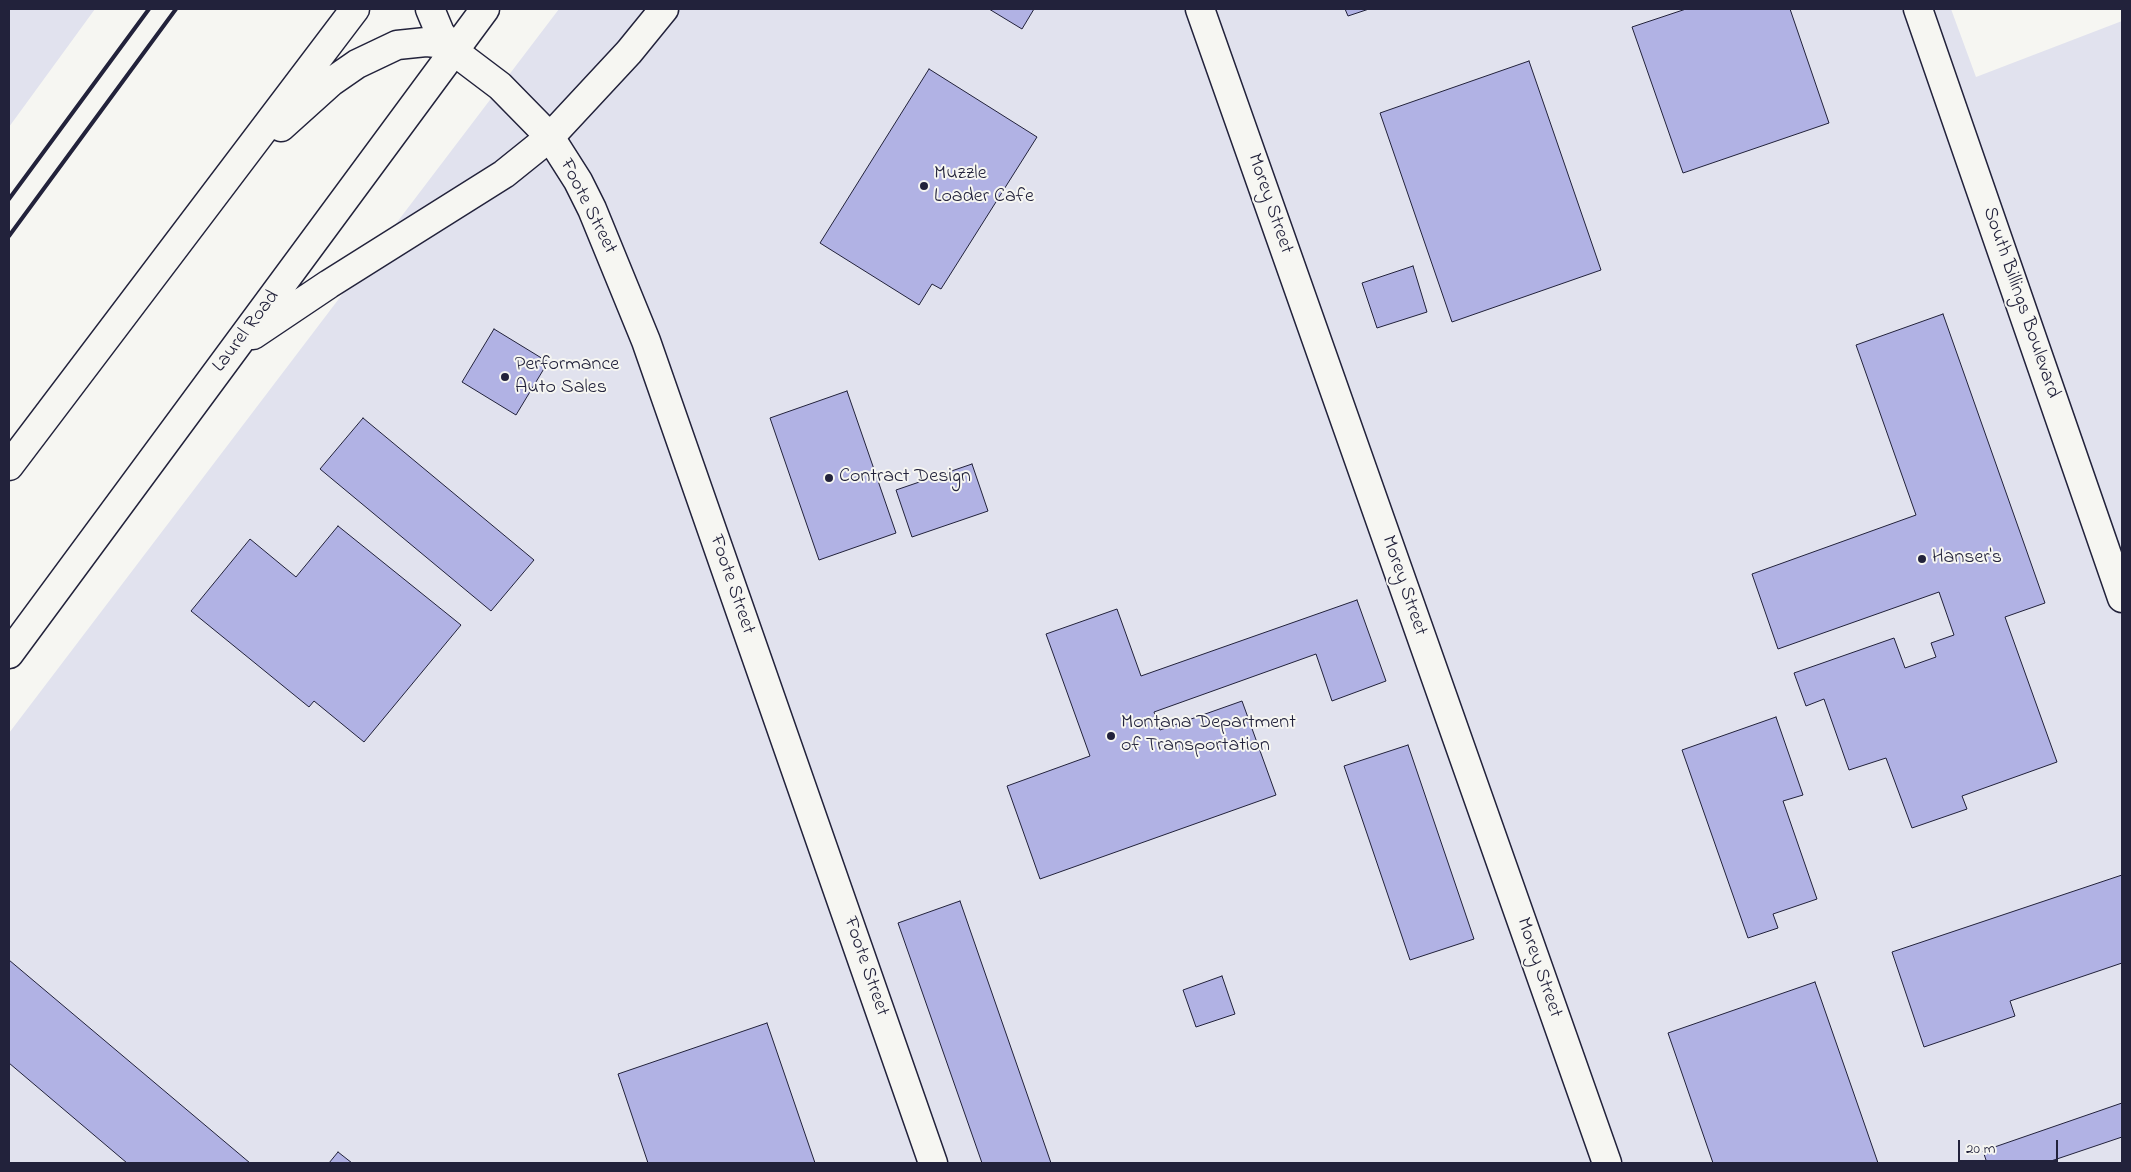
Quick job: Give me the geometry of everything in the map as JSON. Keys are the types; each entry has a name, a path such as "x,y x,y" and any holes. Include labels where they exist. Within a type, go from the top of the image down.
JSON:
{"main road":[{"path":"9,466 355,9"},
{"path":"430,9 440,33 455,52"},
{"name":"Laurel Road","path":"9,654 485,9"},
{"path":"232,351 329,284 504,174 550,137 629,52 664,9"},
{"name":"Morey Street","path":"1200,9 1607,1163"},
{"name":"South Billings Boulevard","path":"1918,9 2122,598"},
{"path":"222,184 331,82 357,64 397,45 414,42 437,43 455,52"},
{"name":"Foote Street","path":"455,52 500,86 550,137 578,181 592,209 646,342 933,1163"}],"shaded area":[{"path":"9,9 95,9 9,127"},
{"path":"559,9 1951,9 1976,77 2122,21 2122,1163 9,1163 9,733"}],"building":[{"path":"989,9 1034,9 1022,29"},
{"path":"1345,9 1369,9 1348,16"},
{"path":"1686,9 1790,9 1829,123 1683,173 1632,27"},
{"path":"1529,61 1601,270 1452,322 1380,113"},
{"path":"929,69 1037,137 941,289 932,284 919,305 820,243"},
{"path":"1413,266 1427,312 1377,328 1362,283"},
{"path":"1943,314 2045,603 2005,617 2057,762 1962,796 1967,809 1912,828 1886,758 1849,770 1824,699 1806,706 1794,673 1894,638 1905,668 1936,657 1931,643 1954,635 1939,592 1778,649 1752,574 1916,515 1856,345"},
{"path":"494,329 548,362 516,415 462,382"},
{"path":"847,391 896,533 819,560 770,418"},
{"path":"363,418 534,560 491,611 320,469"},
{"path":"972,464 988,511 912,537 896,490"},
{"path":"338,526 461,625 364,742 314,701 309,707 191,611 250,539 296,577"},
{"path":"1357,600 1386,681 1332,701 1316,654 1154,712 1160,730 1242,701 1276,795 1040,879 1007,786 1090,756 1046,634 1117,609 1141,676"},
{"path":"1776,717 1803,795 1783,801 1817,899 1773,914 1778,928 1748,938 1682,750"},
{"path":"1408,745 1474,939 1410,960 1344,766"},
{"path":"2122,875 2122,963 2010,1001 2015,1016 1924,1047 1892,952"},
{"path":"960,901 1051,1163 982,1163 898,923"},
{"path":"9,960 250,1163 127,1163 9,1063"},
{"path":"1222,976 1235,1014 1196,1027 1183,990"},
{"path":"1815,982 1878,1163 1713,1163 1668,1033"},
{"path":"767,1023 815,1163 648,1163 618,1074"},
{"path":"2122,1103 2122,1137 2045,1163 1987,1163 1983,1151"},
{"path":"338,1152 352,1163 329,1163"}],"railway":[{"path":"9,199 149,9"},
{"path":"9,236 176,9"}],"place":[{"name":"Muzzle Loader Cafe","path":"924,186"},
{"name":"Performance Auto Sales","path":"505,377"},
{"name":"Contract Design","path":"829,478"},
{"name":"Hanser's","path":"1922,559"},
{"name":"Montana Department of Transportation","path":"1111,736"}]}
